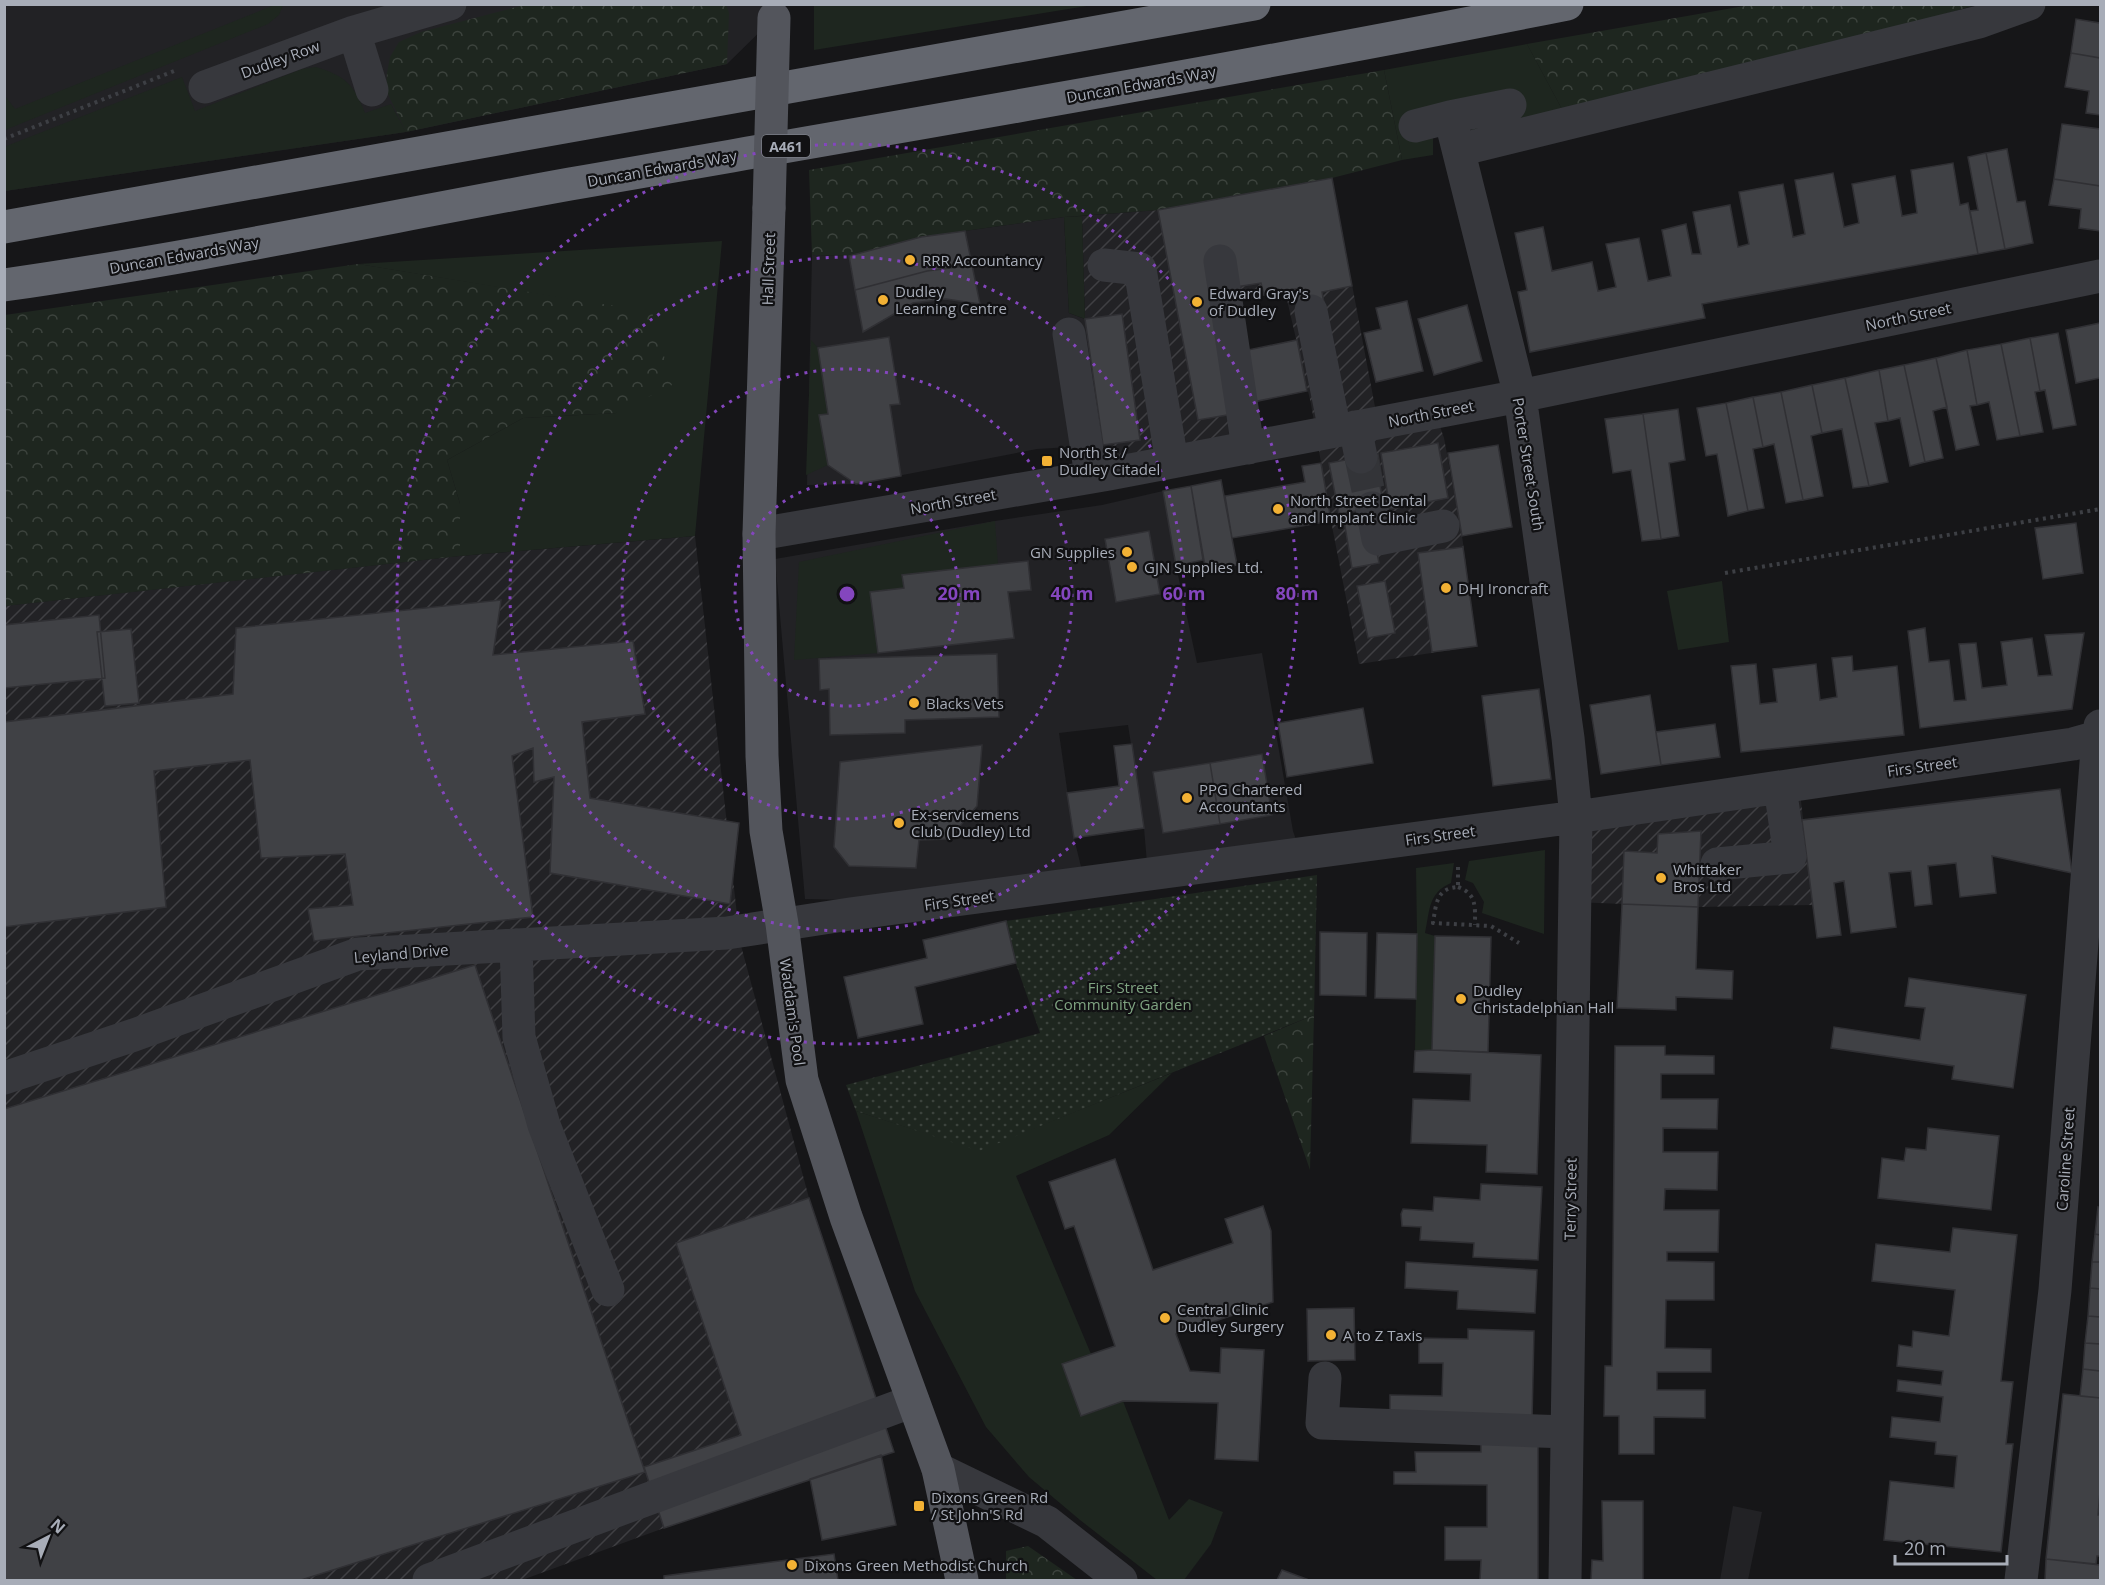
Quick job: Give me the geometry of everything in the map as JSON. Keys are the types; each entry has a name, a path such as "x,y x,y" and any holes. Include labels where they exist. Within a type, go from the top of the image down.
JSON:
{"highway":[{"path":"4,227 1254,4"},
{"name":"Duncan Edwards Way","path":"4,285 85,273 519,193 1343,48 1567,4"}],"main road":[{"name":"Hall Street","path":"759,534 775,11"},
{"name":"Waddam's Pool","path":"759,534 762,756 766,831 782,924 802,1080 846,1217 938,1469 962,1581"}],"street":[{"name":"Dudley Row","path":"193,77 450,4"},
{"path":"1459,150 1979,22 2029,4"},
{"path":"354,32 372,90"},
{"path":"1415,126 1510,105"},
{"name":"Porter Street South","path":"1450,117 1520,396 1568,738 1575,817"},
{"path":"1220,261 1248,448"},
{"path":"1104,266 1140,269 1172,462"},
{"name":"North Street","path":"759,534 1248,448 1350,438 1520,396 2100,276"},
{"path":"1311,311 1350,438"},
{"path":"1069,334 1091,476"},
{"path":"1372,508 1378,539 1443,526"},
{"name":"Firs Street","path":"782,924 1575,817 2073,744 2099,732"},
{"name":"Caroline Street","path":"2021,1581 2089,1003 2099,732"},
{"path":"1717,864 1790,857 1780,787"},
{"name":"Terry Street","path":"1565,1581 1575,817"},
{"name":"Leyland Drive","path":"4,1078 134,1035 358,954 727,933 782,924"},
{"path":"516,945 519,1037 544,1125 608,1290"},
{"path":"1325,1378 1322,1423 1567,1432"},
{"path":"429,1581 913,1401"},
{"path":"938,1469 1047,1522 1121,1581"}],"path":[{"path":"4,139 193,77"},
{"path":"1725,573 2100,509"},
{"path":"1458,887 1460,832"},
{"path":"1475,925 1474,900 1470,894 1458,887 1445,890 1440,894 1433,923 1491,926 1519,943"}],"shaded area":[{"path":"4,5 775,5 774,18 727,64 406,132 5,191"},
{"path":"1332,178 1378,423 1435,412 1444,438 1462,536 1477,646 1359,664 1311,404 1285,291 1236,301 1248,448 1109,474 1085,319 1082,216 1159,210"},
{"path":"1064,217 1069,313 1085,319 1103,445 1037,449 856,484 807,485 812,255 849,256 921,237"},
{"path":"1163,491 1197,663 1262,653 1293,831 1301,854 1148,875 1144,828 1128,725 1059,733 1074,838 1085,883 942,902 805,899 775,559 1102,505"},
{"path":"695,536 740,942 809,1198 894,1452 664,1528 522,1580 5,1580 4,606 460,556"},
{"path":"1799,784 1813,905 1698,907 1574,902 1576,817"},
{"path":"1733,1506 1762,1512 1748,1580 1720,1580"}],"green space":[{"path":"277,4 283,5 279,15 268,24 5,130 5,96 15,109"},
{"path":"726,4 729,13 727,64 406,132 386,90 390,57 399,42 421,32 524,5"},
{"path":"814,4 1093,5 814,50"},
{"path":"1750,5 1976,5 1902,26 1563,111 1527,44"},
{"path":"1527,44 1563,111 1473,135 1472,124 1433,132 1433,155 1402,160 1384,70"},
{"path":"316,67 347,82 357,95 365,113 391,104 406,132 5,191 4,147 182,77 195,111 302,69"},
{"path":"1384,70 1402,160 1332,178 1159,210 1064,217 921,237 849,256 812,255 809,170"},
{"path":"1082,216 1085,319 1069,313 1064,217"},
{"path":"722,241 695,536 460,556 460,504 447,460 523,418 616,413 652,313 358,264"},
{"path":"358,264 652,312 672,385 616,413 523,418 447,460 460,504 460,556 5,606 5,315"},
{"path":"811,340 818,348 828,414 819,416 828,465 806,475"},
{"path":"995,521 998,565 903,576 904,588 871,592 878,653 794,660 799,562"},
{"path":"1722,581 1729,642 1678,650 1667,591"},
{"path":"1545,850 1544,934 1482,913 1484,902 1473,883 1465,880 1469,861"},
{"path":"1454,863 1451,883 1438,892 1431,903 1425,933 1435,936 1432,1050 1415,1051 1416,868"},
{"name":"Firs Street Community Garden","path":"1317,875 1314,1015 979,1151 856,1111 846,1085 1040,1033 1016,964 1006,921"},
{"path":"1314,1015 1310,1170 1264,1036"},
{"path":"1172,1073 1109,1135 1016,1176 1091,1354 1063,1364 1082,1416 1123,1401 1169,1520 1189,1499 1223,1512 1211,1544 1184,1580 1157,1580 1029,1477 986,1427 915,1291 856,1111 979,1150"},
{"path":"1028,1546 1077,1580 1006,1580 1006,1551"}],"building":[{"path":"2076,19 2100,23 2100,58 2071,53"},
{"path":"2071,53 2100,58 2100,115 2086,113 2089,91 2065,87"},
{"path":"2062,124 2100,129 2100,186 2054,179"},
{"path":"2007,149 2017,202 2025,201 2033,243 2005,249 1986,153"},
{"path":"1986,153 2005,249 1978,254 1970,211 1978,210 1968,157"},
{"path":"1953,163 1960,205 1968,203 1978,254 1702,304 1705,318 1530,352 1518,292 1527,290 1515,233 1543,227 1552,271 1592,262 1598,291 1616,287 1606,244 1639,238 1648,281 1671,276 1662,230 1686,224 1692,254 1701,254 1693,212 1730,205 1738,247 1749,244 1739,192 1783,184 1793,237 1805,234 1795,180 1833,173 1844,227 1859,223 1852,184 1895,176 1902,216 1917,213 1911,170"},
{"name":"Edward Gray's of Dudley","path":"1332,178 1352,286 1322,292 1325,308 1300,313 1296,289 1264,295 1261,283 1236,287 1239,413 1198,420 1158,210"},
{"path":"2054,179 2100,186 2100,231 2079,228 2081,209 2049,205"},
{"name":"RRR Accountancy","path":"965,231 972,265 927,271 855,290 849,256 921,237"},
{"path":"972,265 980,304 946,299 913,303 863,332 855,290 927,271"},
{"path":"1407,301 1423,371 1376,382 1364,333 1381,329 1376,308"},
{"path":"1467,305 1482,361 1434,375 1418,319"},
{"path":"1122,314 1140,440 1103,445 1085,319"},
{"path":"2100,323 2100,378 2076,383 2066,330"},
{"path":"2058,333 2076,425 2053,429 2045,390 2040,391 2030,338"},
{"path":"889,337 900,404 890,405 901,476 856,484 828,465 819,415 828,414 818,348"},
{"path":"2030,338 2040,391 2035,392 2043,432 2020,436 2001,344"},
{"path":"1297,340 1307,391 1253,402 1243,351"},
{"path":"2001,344 2020,436 1997,440 1989,402 1977,405 1967,350"},
{"path":"1967,350 1977,405 1970,406 1979,445 1956,450 1936,358"},
{"path":"1936,358 1947,407 1933,411 1943,458 1925,462 1904,365"},
{"path":"1904,365 1925,462 1910,466 1900,418 1888,421 1879,370"},
{"path":"1879,370 1888,421 1875,423 1888,482 1869,486 1845,378"},
{"path":"1845,378 1869,486 1853,488 1842,429 1822,433 1812,385"},
{"path":"1812,385 1822,433 1811,436 1823,496 1803,500 1781,392"},
{"path":"1781,392 1803,500 1786,503 1774,444 1763,447 1753,397"},
{"path":"1753,397 1763,447 1753,449 1764,508 1748,511 1726,403"},
{"path":"1726,403 1748,511 1728,516 1717,454 1706,456 1697,408"},
{"path":"1678,409 1685,460 1669,463 1679,536 1661,539 1643,414"},
{"path":"1643,414 1661,539 1642,541 1631,470 1613,473 1605,419"},
{"path":"1438,443 1448,498 1390,509 1381,453"},
{"path":"1498,445 1512,527 1462,536 1448,453"},
{"path":"1378,454 1384,506 1339,514 1329,463"},
{"name":"North Street Dental and Implant Clinic","path":"1321,463 1331,521 1232,538 1225,496 1305,482 1302,466"},
{"path":"1221,480 1237,565 1206,572 1191,486"},
{"path":"1191,486 1203,560 1176,566 1163,491"},
{"path":"1370,515 1379,563 1352,568 1344,520"},
{"path":"2076,523 2083,573 2043,579 2035,528"},
{"name":"GJN Supplies Ltd.","path":"1149,531 1160,594 1116,602 1105,539"},
{"name":"DHJ Ironcraft","path":"1463,547 1477,646 1432,652 1418,553"},
{"path":"1028,561 1031,590 1008,592 1014,638 878,653 870,592 904,588 902,575"},
{"path":"1385,581 1395,633 1368,638 1357,586"},
{"path":"501,600 493,655 633,641 645,714 582,722 590,798 739,823 730,904 550,873 554,777 534,782 533,748 512,756 533,917 314,941 308,909 353,905 345,854 261,858 250,760 154,771 166,907 4,927 4,722 233,694 236,628"},
{"path":"99,615 105,678 4,688 4,625"},
{"path":"1925,628 1929,662 1949,660 1954,701 1966,700 1959,644 1976,643 1982,688 2007,685 2001,642 2032,638 2038,676 2052,675 2045,635 2084,633 2072,709 1920,728 1908,631"},
{"path":"131,629 139,703 105,706 97,632"},
{"name":"Blacks Vets","path":"997,654 999,717 905,720 905,733 830,735 829,689 820,690 819,659"},
{"path":"1852,656 1853,671 1897,666 1904,735 1741,752 1731,666 1756,664 1760,704 1777,702 1773,669 1816,664 1820,700 1837,697 1832,658"},
{"path":"1539,689 1551,779 1493,786 1482,696"},
{"path":"1650,695 1661,765 1601,774 1590,705"},
{"path":"1363,708 1373,763 1287,777 1278,723"},
{"path":"1715,724 1720,757 1661,765 1656,732"},
{"path":"1132,744 1144,828 1074,838 1067,793 1119,786 1114,746"},
{"name":"Ex-servicemens Club (Dudley) Ltd","path":"982,745 977,806 949,839 919,840 916,868 849,866 834,847 840,762"},
{"path":"1262,754 1272,815 1220,824 1210,763"},
{"name":"PPG Chartered Accountants","path":"1210,763 1220,824 1163,833 1153,772"},
{"path":"2060,789 2072,873 1992,856 1996,893 1960,897 1956,863 1928,866 1932,904 1915,906 1911,871 1889,873 1896,927 1851,933 1844,881 1834,883 1841,935 1817,938 1802,820"},
{"name":"Whittaker Bros Ltd","path":"1701,831 1698,907 1622,904 1624,851 1657,853 1658,834"},
{"path":"1622,904 1698,907 1696,969 1733,971 1732,999 1676,997 1676,1010 1617,1008"},
{"path":"1006,921 1016,963 915,987 923,1024 858,1038 844,977 927,958 923,940"},
{"path":"1320,932 1367,933 1366,996 1320,995"},
{"path":"1377,933 1417,934 1416,999 1375,998"},
{"name":"Dudley Christadelphian Hall","path":"1435,936 1491,937 1488,1052 1432,1050"},
{"path":"475,965 645,1472 301,1580 4,1580 4,1109"},
{"path":"1909,978 2026,995 2013,1088 1952,1079 1954,1066 1831,1048 1834,1027 1920,1040 1925,1008 1905,1006"},
{"path":"1615,1046 1665,1046 1665,1055 1714,1056 1714,1074 1661,1074 1661,1099 1718,1099 1717,1129 1663,1128 1663,1152 1718,1152 1717,1190 1665,1189 1664,1210 1719,1210 1718,1252 1667,1252 1667,1261 1714,1262 1714,1300 1666,1300 1665,1348 1711,1349 1711,1372 1657,1372 1657,1390 1705,1390 1705,1418 1654,1417 1654,1454 1619,1454 1619,1416 1604,1416 1605,1366 1612,1366"},
{"path":"1415,1051 1541,1055 1537,1174 1486,1172 1487,1145 1411,1143 1413,1099 1470,1101 1471,1074 1414,1072"},
{"path":"1928,1128 1999,1136 1991,1210 1878,1198 1882,1158 1904,1161 1906,1148 1926,1150"},
{"name":"Central Clinic Dudley Surgery","path":"1115,1159 1153,1270 1233,1243 1225,1219 1263,1206 1271,1231 1273,1302 1176,1334 1190,1371 1220,1373 1221,1348 1264,1350 1258,1461 1215,1459 1218,1403 1123,1401 1081,1416 1062,1364 1115,1346 1074,1226 1065,1229 1049,1182"},
{"path":"1481,1184 1542,1187 1538,1260 1473,1257 1474,1243 1420,1240 1421,1227 1402,1226 1403,1209 1433,1211 1434,1197 1480,1200"},
{"path":"809,1198 894,1452 664,1528 644,1467 741,1435 676,1243"},
{"path":"2098,1207 2100,1208 2100,1235 2095,1234"},
{"path":"1953,1228 2017,1235 2001,1381 2013,1382 2006,1444 2013,1444 2001,1552 1884,1540 1890,1481 1954,1488 1957,1456 1935,1454 1936,1442 1890,1437 1892,1417 1940,1422 1943,1397 1897,1391 1898,1380 1941,1385 1943,1371 1897,1366 1899,1345 1912,1347 1913,1331 1949,1336 1955,1290 1872,1281 1876,1244 1950,1252"},
{"path":"2095,1234 2100,1235 2100,1262 2092,1262"},
{"path":"1406,1262 1537,1270 1535,1313 1457,1309 1458,1291 1405,1288"},
{"path":"2092,1262 2100,1262 2100,1289 2090,1288"},
{"path":"2090,1288 2100,1289 2100,1317 2088,1316"},
{"name":"A to Z Taxis","path":"1354,1308 1355,1360 1308,1361 1307,1309"},
{"path":"2088,1316 2100,1317 2100,1344 2085,1343"},
{"path":"1468,1329 1534,1331 1532,1421 1390,1417 1390,1395 1442,1396 1443,1363 1419,1363 1419,1338 1468,1339"},
{"path":"2085,1343 2100,1344 2100,1371 2083,1369"},
{"path":"2083,1369 2100,1371 2100,1398 2080,1396"},
{"path":"2063,1394 2100,1398 2098,1515 2100,1515 2100,1556 2097,1556 2096,1564 2046,1559"},
{"path":"1481,1442 1538,1443 1538,1580 1480,1580 1481,1560 1445,1560 1445,1527 1487,1527 1487,1485 1394,1484 1394,1472 1416,1472 1415,1452 1481,1452"},
{"path":"881,1455 896,1525 822,1540 810,1479"},
{"path":"1602,1501 1643,1501 1643,1580 1591,1580 1592,1560 1603,1561"},
{"name":"Dixons Green Methodist Church","path":"834,1554 838,1580 664,1580 664,1576"},
{"path":"2046,1559 2100,1565 2100,1580 2045,1580"},
{"path":"1282,1570 1309,1580 1277,1580"}],"tunnel":[{"path":"1361,457 1372,508"}],"place":[{"name":"RRR Accountancy","path":"910,260"},
{"name":"Dudley Learning Centre","path":"883,300"},
{"name":"Edward Gray's of Dudley","path":"1197,302"},
{"name":"North St / Dudley Citadel","path":"1047,461"},
{"name":"North Street Dental and Implant Clinic","path":"1278,509"},
{"name":"GN Supplies","path":"1127,552"},
{"name":"GJN Supplies Ltd.","path":"1132,567"},
{"name":"DHJ Ironcraft","path":"1446,588"},
{"name":"Blacks Vets","path":"914,703"},
{"name":"PPG Chartered Accountants","path":"1187,798"},
{"name":"Ex-servicemens Club (Dudley) Ltd","path":"899,823"},
{"name":"Whittaker Bros Ltd","path":"1661,878"},
{"name":"Dudley Christadelphian Hall","path":"1461,999"},
{"name":"Central Clinic Dudley Surgery","path":"1165,1318"},
{"name":"A to Z Taxis","path":"1331,1335"},
{"name":"Dixons Green Rd / St John'S Rd","path":"919,1506"},
{"name":"Dixons Green Methodist Church","path":"792,1565"}]}
